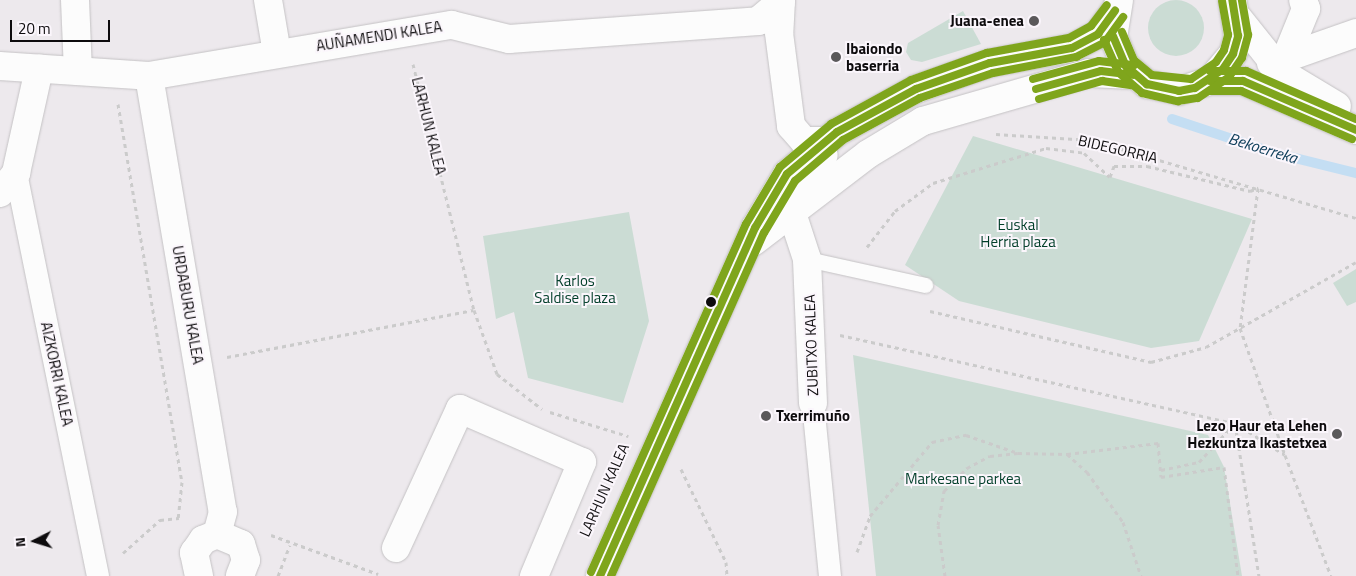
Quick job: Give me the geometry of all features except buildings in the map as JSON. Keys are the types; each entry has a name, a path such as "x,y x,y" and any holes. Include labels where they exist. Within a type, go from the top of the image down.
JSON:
{"street":[{"path":"75,0 78,72"},
{"path":"268,0 277,53"},
{"path":"1280,58 1306,9 1303,0"},
{"path":"781,1 779,33 791,126 804,141 831,137"},
{"name":"AUÑAMENDI KALEA","path":"0,66 149,76 405,30 452,25 509,40 758,21 781,1"},
{"path":"600,576 746,248 787,174 831,137 945,77 1086,42 1117,5"},
{"path":"1117,5 1116,46 1133,75"},
{"path":"1235,9 1280,58 1296,84 1356,115"},
{"path":"1210,81 1233,54 1235,9"},
{"path":"1280,58 1356,33"},
{"path":"8,183 39,69"},
{"path":"746,248 791,210 868,154 932,118 1089,73 1133,75 1162,90 1179,91 1210,81 1243,81 1356,130"},
{"name":"URDABURU KALEA","path":"149,76 223,512 217,534"},
{"path":"791,210 802,176 822,156 831,137"},
{"name":"AIZKORRI KALEA","path":"8,183 98,576"},
{"name":"ZUBITXO KALEA","path":"791,210 817,262 810,328 813,403 830,576"},
{"path":"396,548 460,409 582,462 534,576"},
{"path":"192,573 198,546 217,534 240,544 247,574"}],"lane":[{"path":"817,262 925,285"}],"path":[{"name":"LARHUN KALEA","path":"405,30 474,310 497,374 544,410 628,436 624,444"},
{"path":"117,558 160,520 178,518 182,482 118,107 122,74"},
{"name":"BIDEGORRIA","path":"989,135 1091,140 1356,218"},
{"path":"817,262 865,250 895,210 933,183 1046,148 1084,153 1110,177 1114,166 1148,166 1250,191 1258,188 1240,328 1284,455 1331,576"},
{"path":"921,309 1151,362 1206,347 1356,262"},
{"path":"231,366 230,356 474,310"},
{"path":"810,328 1235,423 1284,455"},
{"path":"1161,470 1199,462 1235,423"},
{"path":"1235,423 1258,576"},
{"path":"853,562 870,516 932,442 966,435 1018,453"},
{"path":"945,576 938,525 944,491 966,468 990,456 1018,453 1067,454 1158,443 1161,477 1224,467 1238,576"},
{"path":"656,449 674,456 726,562 727,576"},
{"path":"1067,454 1087,472 1123,522 1141,576"},
{"path":"265,526 270,534 290,545 383,576"},
{"path":"278,576 290,545"}],"green space":[{"path":"1176,0 1187,2 1196,8 1202,17 1204,28 1202,39 1196,48 1187,54 1176,56 1165,54 1156,48 1150,39 1148,28 1150,17 1156,8 1165,2"},
{"path":"963,11 981,44 922,62 911,60 906,52 908,43"},
{"name":"Euskal Herria plaza","path":"973,136 1252,219 1199,341 1151,348 959,301 905,265"},
{"name":"Karlos Saldise plaza","path":"629,212 649,321 623,403 528,378 514,312 496,319 483,236"},
{"path":"1356,269 1356,302 1347,306 1333,283"},
{"name":"Markesane parkea","path":"853,355 1208,435 1224,467 1242,576 876,576"}],"waterway":[{"name":"Bekoerreka","path":"1172,119 1271,152 1356,173"}],"transit line":[{"path":"1113,36 1126,66 1147,84 1179,91 1195,88 1223,69 1233,54 1238,36 1232,0"},
{"path":"1104,40 1118,72 1142,93 1178,101 1198,98 1229,77 1242,58 1248,35 1242,0"},
{"path":"1122,32 1134,60 1152,75 1191,79 1216,62 1224,50 1228,35 1222,2"},
{"path":"591,572 746,224 780,167 831,124 911,80 987,53 1069,38 1091,26 1107,5"},
{"path":"600,576 755,228 787,174 837,132 916,89 990,63 1072,48 1098,34 1115,11"},
{"path":"611,576 764,233 795,181 843,140 920,98 993,73 1076,57 1105,42 1123,17"},
{"path":"1033,79 1099,61 1134,65"},
{"path":"1036,89 1101,71 1133,75"},
{"path":"1210,71 1246,71 1356,119"},
{"path":"1039,99 1102,81 1132,85"},
{"path":"1210,81 1243,81 1356,130"},
{"path":"1210,91 1241,91 1352,139"}],"place":[{"name":"Juana-enea","path":"1034,21"},
{"name":"Ibaiondo baserria","path":"836,57"},
{"name":"Txerrimuño","path":"766,416"},
{"name":"Lezo Haur eta Lehen Hezkuntza Ikastetxea","path":"1337,434"}]}
